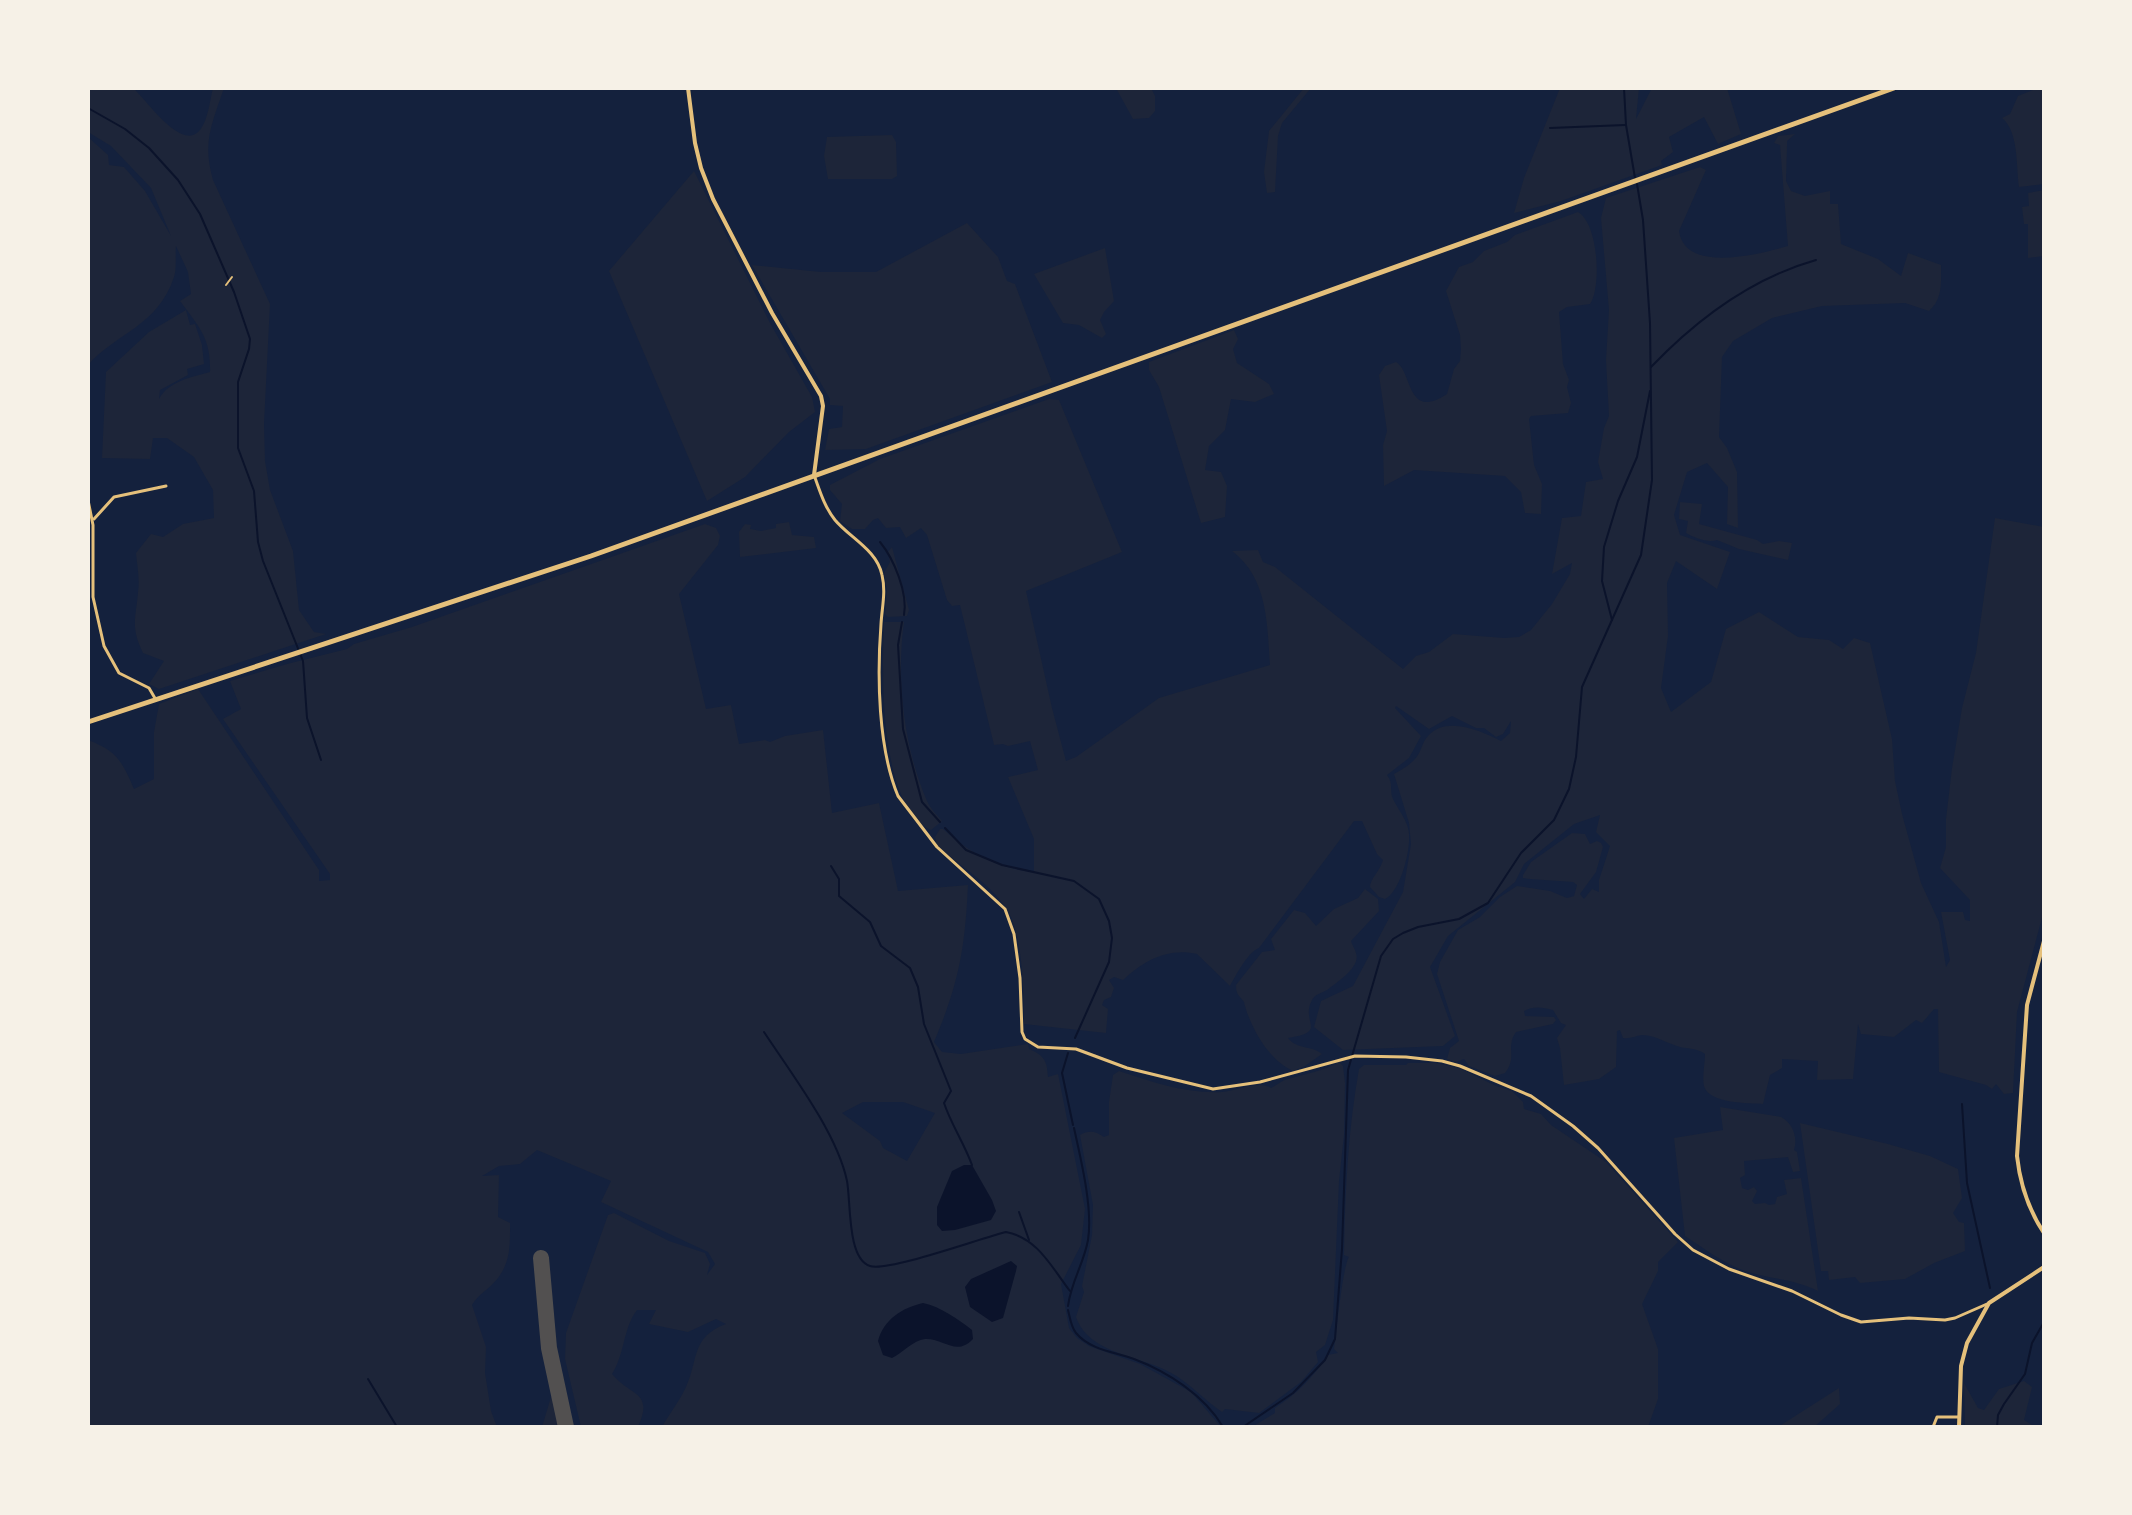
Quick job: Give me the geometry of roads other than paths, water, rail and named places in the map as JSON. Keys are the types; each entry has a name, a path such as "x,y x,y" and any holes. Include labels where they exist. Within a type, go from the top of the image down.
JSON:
{"main road":[{"path":"88,722 537,575 1894,88"}],"street":[{"path":"688,88 698,155 713,199 772,313 821,396 823,406 814,475 823,501 834,519 875,558 881,570 885,594 881,623 881,689 886,753 894,788 937,847 1005,909 1014,934 1020,978 1020,1025 1025,1039 1038,1047 1076,1049 1127,1068 1213,1089 1260,1082 1355,1056 1406,1057 1460,1066 1531,1096 1563,1118 1598,1148 1693,1250 1729,1269 1792,1291 1861,1322 1909,1318 1945,1320 1989,1303 2044,1267"},
{"path":"93,520 114,497 166,486"},
{"path":"88,500 93,520 92,584 96,620 104,646 119,673 149,688 156,700"},
{"path":"2044,941 2027,1005 2017,1156 2025,1198 2044,1233"},
{"path":"1959,1427 1964,1352 1989,1303"},
{"path":"1933,1427 1937,1417 1958,1417"}],"waterway":[{"path":"1624,88 1626,125 1635,178"},
{"path":"88,108 125,129 149,148 178,180 200,214 234,292 250,339 238,382 238,448 254,491 258,542 263,561 303,661 307,718 321,760"},
{"path":"1550,128 1625,125"},
{"path":"1243,1427 1293,1393 1325,1360 1335,1339 1342,1249 1348,1070 1381,956 1393,939 1403,933 1459,919 1488,903 1521,853 1554,820 1569,789 1576,757 1582,687 1641,555 1652,480 1650,323 1643,220 1637,184"},
{"path":"1651,367 1687,333 1727,302 1770,278 1816,260"},
{"path":"1612,620 1602,581 1604,547 1618,501 1637,457 1650,391"},
{"path":"880,542 899,577 904,615"},
{"path":"902,622 898,645 903,729 922,802 940,822"},
{"path":"945,828 966,850 1002,865 1074,881 1099,899 1109,921 1112,938 1109,962 1075,1038"},
{"path":"831,866 839,879 839,896 870,922 881,946 910,968 918,987 924,1024 951,1091 944,1103 972,1165"},
{"path":"764,1032 834,1143 847,1181 854,1242 863,1261 880,1267 895,1264 1006,1232 1036,1247 1070,1291"},
{"path":"1068,1053 1062,1073 1073,1125"},
{"path":"1962,1104 1967,1183 1990,1288"},
{"path":"1068,1306 1086,1248 1089,1227 1086,1184 1074,1128"},
{"path":"1019,1212 1029,1240"},
{"path":"1068,1310 1073,1328 1082,1339 1095,1347 1147,1364 1172,1378 1206,1405 1223,1427"},
{"path":"1997,1427 1998,1415 2025,1374 2032,1343 2044,1322"},
{"path":"368,1379 397,1427"}]}
